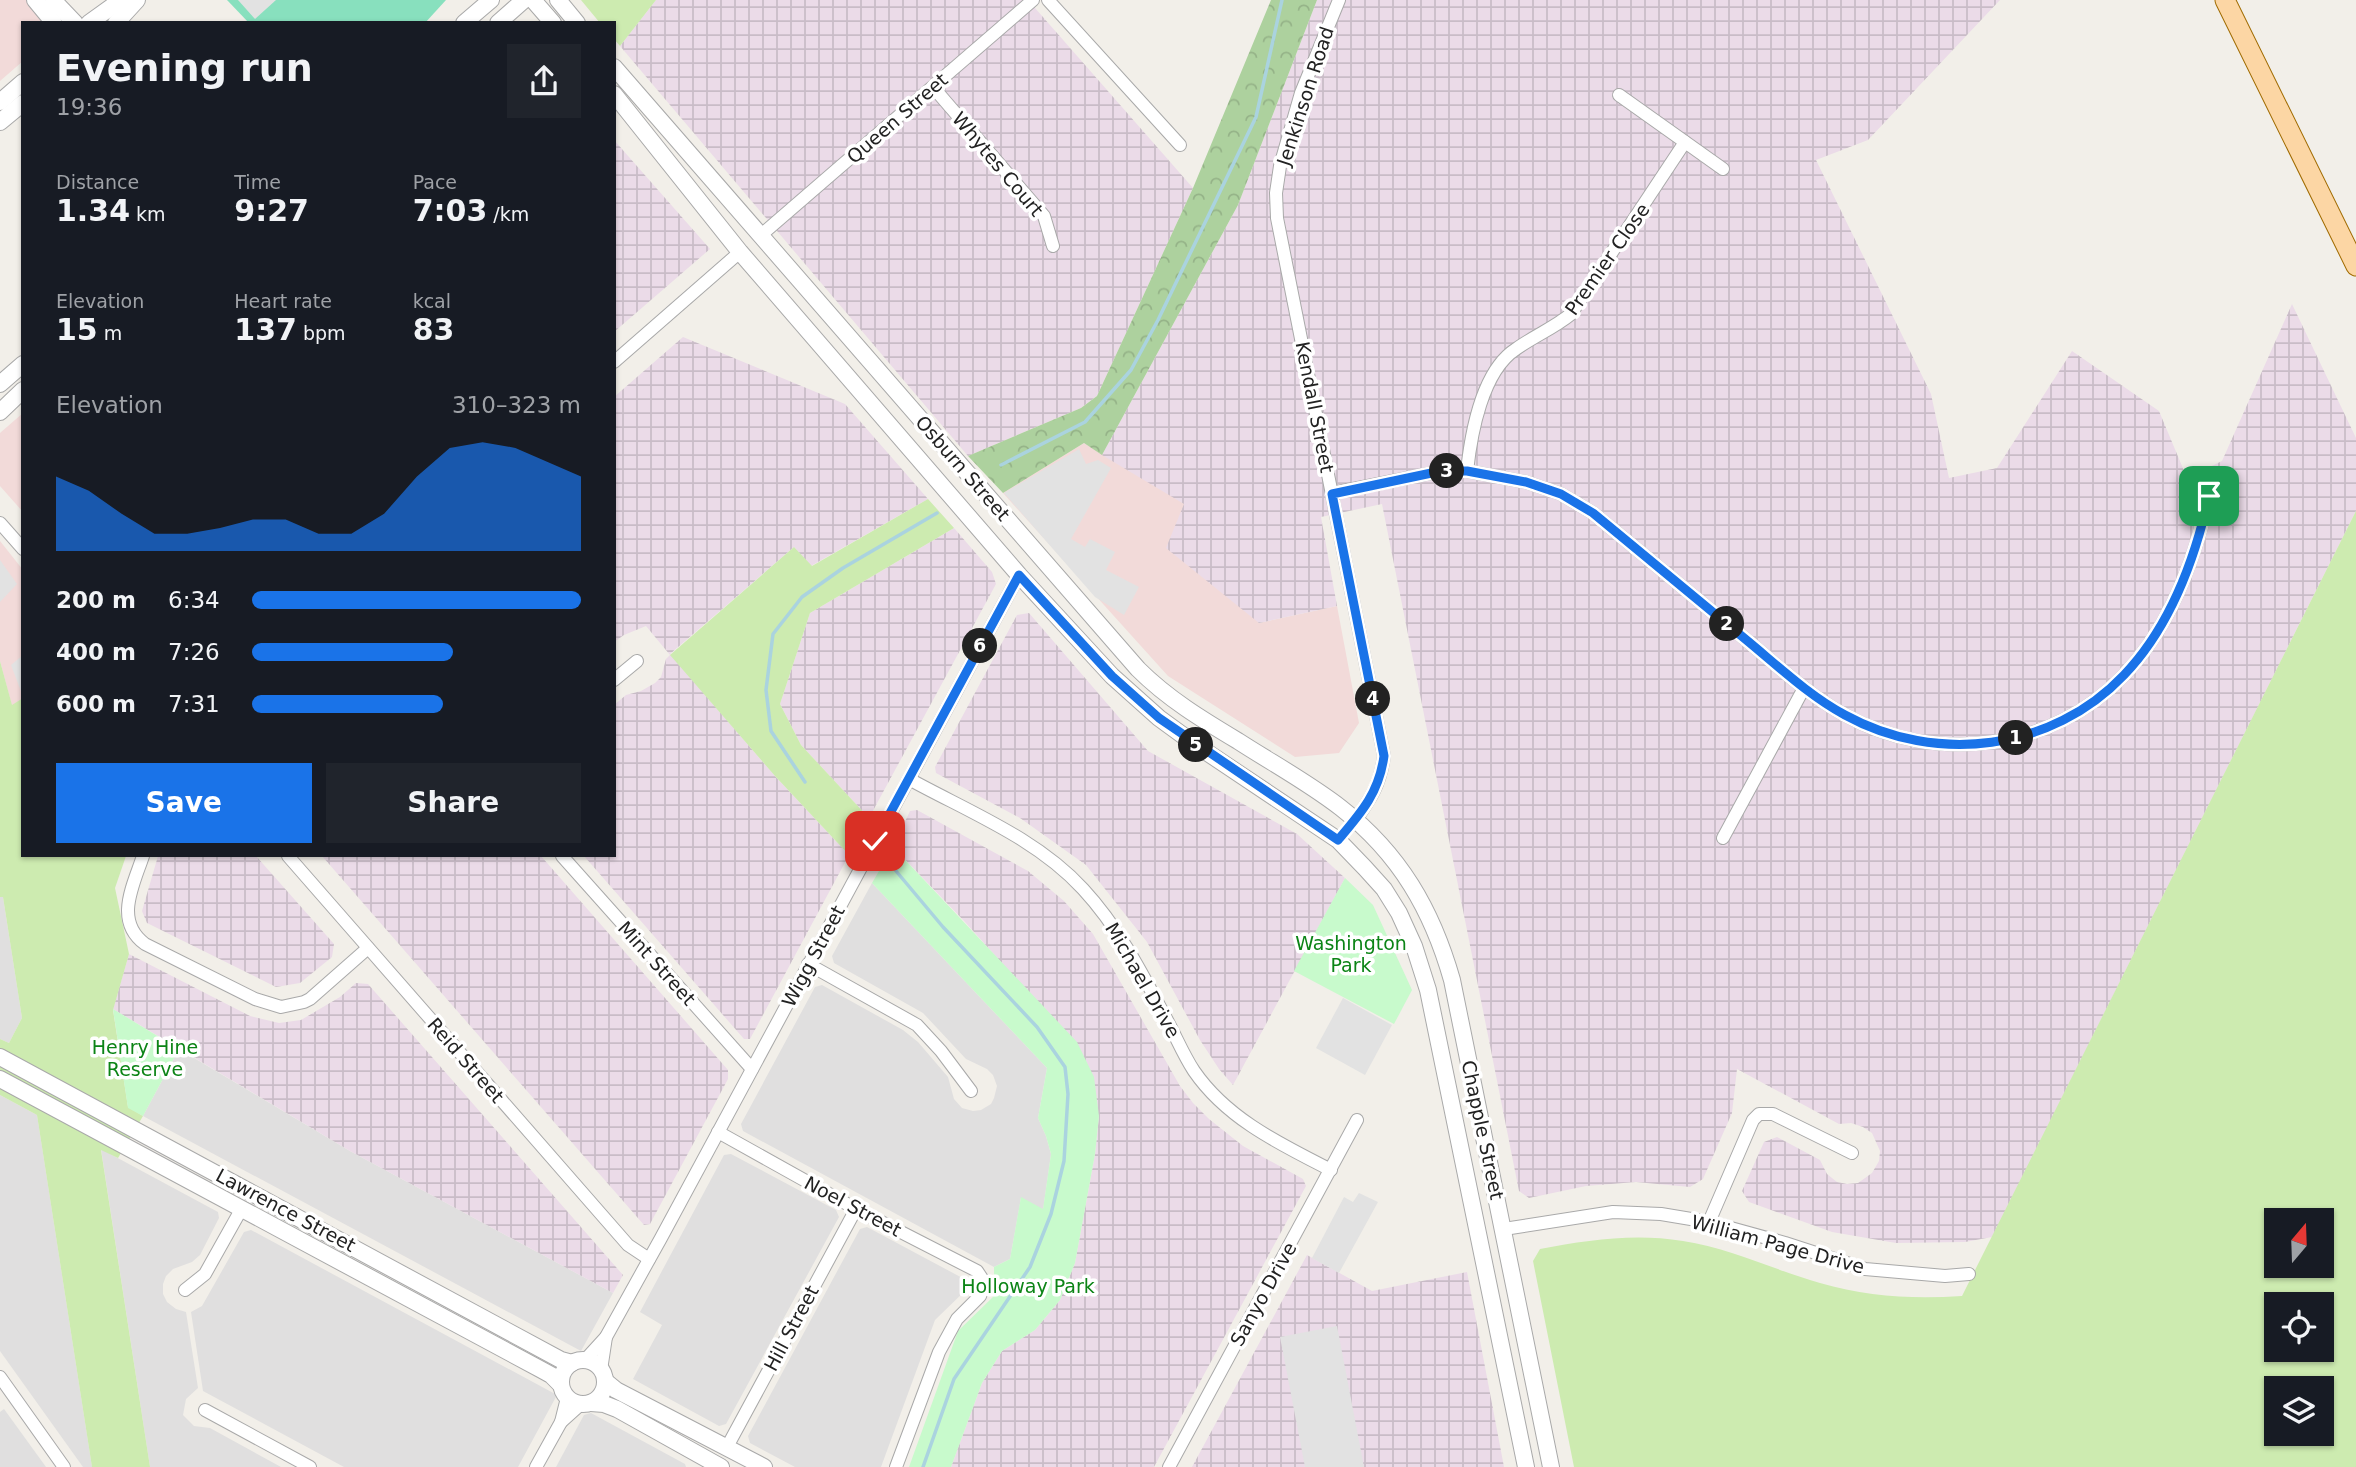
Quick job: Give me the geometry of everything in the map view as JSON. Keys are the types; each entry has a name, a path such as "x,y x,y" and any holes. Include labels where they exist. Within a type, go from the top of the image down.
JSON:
{"main road":[{"path":"2225,0 2356,266"}],"street":[{"path":"35,0 52,21"},
{"path":"53,0 73,21"},
{"path":"92,21 121,0"},
{"path":"118,21 136,0"},
{"path":"466,21 491,0"},
{"path":"500,21 524,0"},
{"path":"533,0 551,21"},
{"path":"558,0 575,21"},
{"name":"Queen Street","path":"760,236 1033,0"},
{"path":"1048,0 1180,145"},
{"name":"Jenkinson Road","path":"1276,193 1280,166 1301,93 1339,0"},
{"name":"Osburn Street","path":"616,69 1128,659 1158,688 1331,801 1355,821"},
{"path":"0,102 21,84"},
{"name":"Whytes Court","path":"933,87 1044,216 1053,246"},
{"path":"1619,95 1723,169"},
{"name":"Osburn Street","path":"616,97 740,252 1019,575 1112,676 1159,718 1338,840"},
{"path":"0,122 21,105"},
{"name":"Premier Close","path":"1467,471 1470,435 1497,368 1516,349 1556,327 1571,314 1685,142"},
{"name":"Kendall Street","path":"1276,193 1277,218 1384,756 1382,773 1375,792 1355,821"},
{"path":"616,360 760,236"},
{"path":"0,384 21,369"},
{"path":"0,412 21,392"},
{"path":"1332,494 1441,471 1467,471 1526,482 1561,494 1593,513 1804,688 1845,715 1878,731 1954,746 2000,742 2043,729 2087,706 2124,675 2155,633 2190,564 2201,533 2209,496"},
{"path":"0,523 21,547"},
{"path":"1019,575 1036,552"},
{"name":"Wigg Street","path":"578,1362 606,1337 1019,575"},
{"path":"616,678 637,661"},
{"path":"1723,838 1804,688"},
{"name":"Michael Drive","path":"908,779 1025,841 1056,863 1083,888 1129,949 1194,1071 1221,1102 1250,1126 1331,1170"},
{"path":"1338,840 1355,821"},
{"name":"Chapple Street","path":"1355,821 1386,850 1412,884 1429,915 1452,980 1551,1467"},
{"name":"Chapple Street","path":"1338,840 1384,889 1399,913 1414,946 1428,990 1526,1467"},
{"path":"143,857 126,913 134,934 145,944 255,999 281,1007 304,1002 322,990 368,948"},
{"name":"Reid Street","path":"289,857 628,1245 649,1259"},
{"name":"Mint Street","path":"563,857 752,1069"},
{"path":"808,964 916,1025 941,1051 971,1091"},
{"name":"Lawrence Street","path":"0,1057 561,1360 578,1362"},
{"path":"31,1096 40,1078"},
{"name":"Lawrence Street","path":"0,1079 551,1375 575,1398 617,1409 712,1465"},
{"path":"1709,1222 1753,1120 1759,1114 1773,1114 1852,1153"},
{"name":"Sanyo Drive","path":"1169,1467 1357,1120"},
{"name":"Noel Street","path":"718,1132 856,1209 977,1271 985,1283 981,1296 957,1319 939,1352 896,1467"},
{"path":"185,1290 205,1274 250,1191"},
{"name":"Hill Street","path":"727,1447 856,1209"},
{"name":"William Page Drive","path":"1504,1229 1612,1212 1661,1214 1709,1222 1865,1269 1945,1276 1969,1274"},
{"path":"1478,1236 1504,1229"},
{"path":"404,1296 413,1279"},
{"name":"Wigg Street","path":"603,1375 606,1337"},
{"path":"575,1398 563,1373 578,1362 597,1365 616,1390 764,1467"},
{"path":"575,1398 602,1394 603,1375"},
{"path":"3,1386 64,1467"},
{"path":"536,1467 575,1398"},
{"path":"205,1410 310,1467"}],"shaded area":[{"path":"0,0 27,0 45,21 21,21 21,63 0,81"},
{"path":"238,0 276,0 255,19"},
{"path":"656,0 1028,0 1193,188 1097,396 1081,408 968,456 620,46"},
{"path":"1317,0 2000,0 1868,140 1816,160 1931,394 1949,478 1997,468 2072,351 2159,411 2187,478 2222,461 2292,304 2356,438 2356,511 1992,1237 1965,1242 1896,1243 1832,1232 1749,1202 1742,1191 1764,1142 1777,1137 1820,1160 1827,1174 1837,1182 1847,1184 1858,1183 1872,1173 1879,1161 1880,1151 1872,1133 1863,1127 1851,1123 1839,1124 1737,1069 1732,1113 1703,1179 1690,1187 1636,1182 1586,1186 1529,1198 1519,1191 1382,504 1321,517 1337,606 1259,623 1166,548 1184,504 1102,455 1238,205"},
{"path":"616,142 710,249 616,330"},
{"path":"683,337 845,404 928,499 811,566 794,547 670,654 775,776 849,855 750,1039 744,1039 585,857 616,857 616,703 626,695 655,683 661,677 666,659 670,655 646,626 616,641 616,395"},
{"path":"21,415 21,510 0,486 0,433"},
{"path":"1084,443 1185,504 1259,623 1337,606 1359,723 1339,753 1295,757 1168,676 1003,493"},
{"path":"1079,449 1086,464 1098,460 1111,468 1071,539 1085,547 1090,539 1115,552 1106,570 1139,587 1124,615 1095,597 1004,493"},
{"path":"954,528 992,572 996,584 869,818 801,745 780,704 810,613"},
{"path":"0,541 21,567 21,699 12,706 0,661"},
{"path":"0,560 17,584 0,602"},
{"path":"1029,613 1148,751 1297,834 1345,878 1233,1085 1200,1040 1147,942 1086,865 1020,818 936,773 935,767 1017,615"},
{"path":"21,657 21,691 11,665"},
{"path":"917,810 1028,871 1064,901 1093,934 1180,1086 1193,1103 1243,1146 1303,1179 1306,1186 1154,1467 951,1467 982,1383 1002,1351 1035,1330 1060,1300 1075,1263 1095,1154 1099,1116 1009,971 893,847 910,811"},
{"path":"158,857 257,857 334,944 332,957 300,983 276,987 147,923 142,911"},
{"path":"323,857 542,857 728,1070 728,1079 650,1224 644,1225"},
{"path":"872,883 1047,1068 1038,1118 1051,1154 1043,1210 1021,1198 1010,1259 994,1267 743,1131 741,1124 815,987 822,985 903,1030 918,1042 948,1077 954,1099 962,1108 981,1110 991,1104 997,1086 993,1075 987,1069 966,1059 923,1013 834,963 832,956"},
{"path":"0,897 3,897 22,1018 9,1043 0,1039"},
{"path":"129,954 250,1016 279,1023 301,1020 340,997 356,983 368,984 623,1275 613,1293 350,1151 113,1009"},
{"path":"1343,998 1392,1025 1365,1075 1316,1048"},
{"path":"179,1049 350,1151 613,1293 581,1351 143,1116"},
{"path":"0,1095 37,1115 92,1467 83,1467 0,1351"},
{"path":"101,1149 218,1212 219,1218 200,1255 192,1262 173,1269 163,1284 163,1294 167,1302 186,1312 198,1388 186,1399 183,1415 194,1426 210,1428 281,1467 150,1467"},
{"path":"731,1154 836,1210 839,1217 726,1424 719,1426 633,1379 662,1325 640,1312 724,1155"},
{"path":"1359,1193 1378,1202 1339,1273 1312,1258 1344,1197 1353,1202"},
{"path":"867,1227 968,1281 969,1287 935,1320 881,1467 795,1467 750,1443 748,1436 860,1229"},
{"path":"251,1230 557,1395 518,1467 344,1467 203,1391 191,1312 202,1306 244,1232"},
{"path":"1307,1255 1372,1291 1467,1272 1504,1467 1192,1467"},
{"path":"1337,1326 1364,1467 1305,1467 1280,1337"},
{"path":"4,1409 46,1467 0,1467 0,1412"},
{"path":"591,1413 685,1464 686,1467 556,1467 584,1415"}],"green space":[{"path":"227,0 446,0 427,21 247,21"},
{"path":"581,0 656,0 620,46 616,41 616,21 598,21"},
{"path":"1271,0 1317,0 1238,205 1102,455 1084,443 1003,493 968,456 1081,408 1097,396 1193,188"},
{"path":"928,499 954,528 810,613 780,704 801,745 869,818 849,855 775,776 670,655 794,547 812,566"},
{"path":"2356,511 2356,1467 1574,1467 1533,1261 1540,1249 1593,1240 1665,1239 1718,1249 1838,1288 1873,1294 1962,1296"},
{"path":"0,661 12,705 21,699 21,857 126,857 115,888 129,954 113,1010 128,1107 143,1116 118,1158 101,1150 150,1467 92,1467 37,1115 0,1095 0,1039 9,1043 22,1018 3,897 0,897"},
{"name":"Holloway Park","path":"893,847 1077,1042 1094,1077 1099,1116 1095,1154 1075,1263 1060,1300 1035,1330 1002,1351 982,1383 951,1467 909,1467 958,1331 994,1296 994,1267 1010,1259 1021,1197 1043,1209 1051,1154 1038,1118 1047,1068 872,883"},
{"name":"Washington Park","path":"1345,878 1373,905 1412,990 1394,1024 1294,971"},
{"name":"Henry Hine Reserve","path":"113,1009 179,1049 143,1116 128,1108"}],"waterway":[{"path":"1001,465 1085,422 1131,370 1256,117 1282,0"},
{"path":"805,782 771,731 766,690 773,634 802,597 843,568 937,513"},
{"path":"891,865 943,927 1037,1027 1065,1067 1068,1094 1064,1161 1051,1214 1030,1267 954,1379 923,1467"}],"route":[{"path":"875,841 1019,575 1112,676 1159,718 1338,840 1375,792 1382,773 1384,756 1332,494 1441,471 1467,471 1526,482 1561,494 1593,513 1804,688 1845,715 1878,731 1954,746 2000,742 2043,729 2087,706 2124,675 2155,633 2190,564 2201,533 2209,496"}]}
